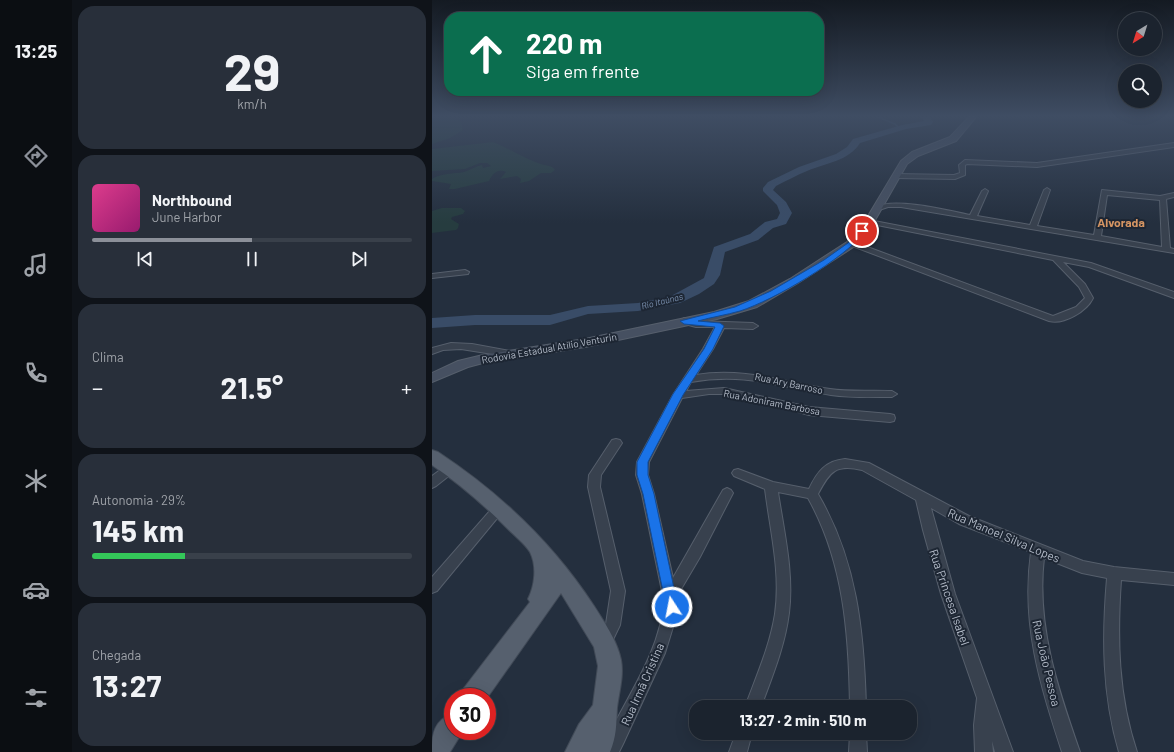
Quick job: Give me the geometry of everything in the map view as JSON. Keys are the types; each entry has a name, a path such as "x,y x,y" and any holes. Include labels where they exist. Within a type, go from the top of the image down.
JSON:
{"main road":[{"name":"Rodovia Estadual Atílio Venturin","path":"432,378 463,364 512,354 585,343 717,315 753,304 794,281 850,244 879,208 897,174 910,157 922,152"},
{"path":"432,456 451,468 499,508 537,549 560,575 581,604 604,643 610,670 604,733 597,752"},
{"path":"532,615 543,592 545,579 544,566 537,549"},
{"path":"479,688 532,615 551,592 560,575"},
{"path":"578,752 588,733 605,710"},
{"path":"434,752 444,738"}],"street":[{"path":"897,174 913,176 959,176 963,174 962,163 969,162 1032,165 1131,152"},
{"path":"1033,225 1047,190"},
{"path":"974,215 985,191"},
{"path":"1098,236 1104,192 1163,198 1174,195"},
{"path":"885,196 902,202 974,215 1169,249 1174,247"},
{"path":"1163,198 1169,249"},
{"path":"879,208 886,205 901,205 974,215"},
{"path":"869,222 1099,267 1174,295"},
{"path":"850,244 1052,319 1061,317 1084,306 1088,302 1089,298 1082,286 1056,259"},
{"path":"432,276 465,272"},
{"path":"684,321 720,326 753,326"},
{"name":"Rua Irmã Cristina","path":"610,752 632,707 670,620 672,607 648,494 642,475 643,462 678,394 708,349 720,326"},
{"path":"432,351 445,346 454,346 478,347 512,354"},
{"name":"Rua Ary Barroso","path":"687,380 702,376 732,374 770,378 833,392 892,394"},
{"name":"Rua Adoniram Barbosa","path":"678,394 724,391 755,397 809,411 890,418"},
{"path":"604,643 613,625 618,591 594,487 596,475 616,442"},
{"name":"Rua Manoel Silva Lopes","path":"812,494 828,468 835,463 843,462 865,466 968,522 1082,567 1114,573 1174,579"},
{"path":"432,483 451,468"},
{"path":"738,473 771,486 812,494 826,520 838,550 846,579 858,673 858,700"},
{"path":"755,700 777,637 782,613 783,592 781,566 771,486"},
{"path":"670,595 695,553 727,493"},
{"name":"Rua Princesa Isabel","path":"922,497 930,537 953,611 985,694 1004,752"},
{"path":"432,587 499,508"},
{"name":"Rua João Pessoa","path":"1038,549 1033,590 1037,634 1052,696 1071,752"},
{"path":"1114,573 1111,622 1114,701 1121,734 1128,752"},
{"path":"984,752 982,725 985,694"},
{"path":"738,752 742,740"},
{"path":"858,740 858,752"}],"green space":[{"path":"432,152 515,152 541,164 551,166 555,170 551,173 541,173 529,181 520,183 521,179 517,176 500,179 506,172 498,171 489,181 455,189 449,189 451,184 432,181 432,179 447,174 464,172 482,165 483,168 491,166 487,163 480,163 465,169 432,171"},
{"path":"442,208 461,208 465,211 463,214 452,217 451,219 459,224 456,230 432,233 432,211"}],"waterway":[{"name":"Rio Itaúnas","path":"432,323 475,320 550,320 588,310 638,307 675,300 694,291 709,281 713,275 719,250 754,237 769,225 782,221 786,213 782,204 768,191 768,188 772,184 803,169 846,152"}],"district":[{"name":"Alvorada","path":"1121,222"}],"route":[{"path":"672,607 648,494 642,475 643,462 678,394 708,349 720,326 696,324 684,321 717,315 753,304 826,261 850,244 862,231"}]}
